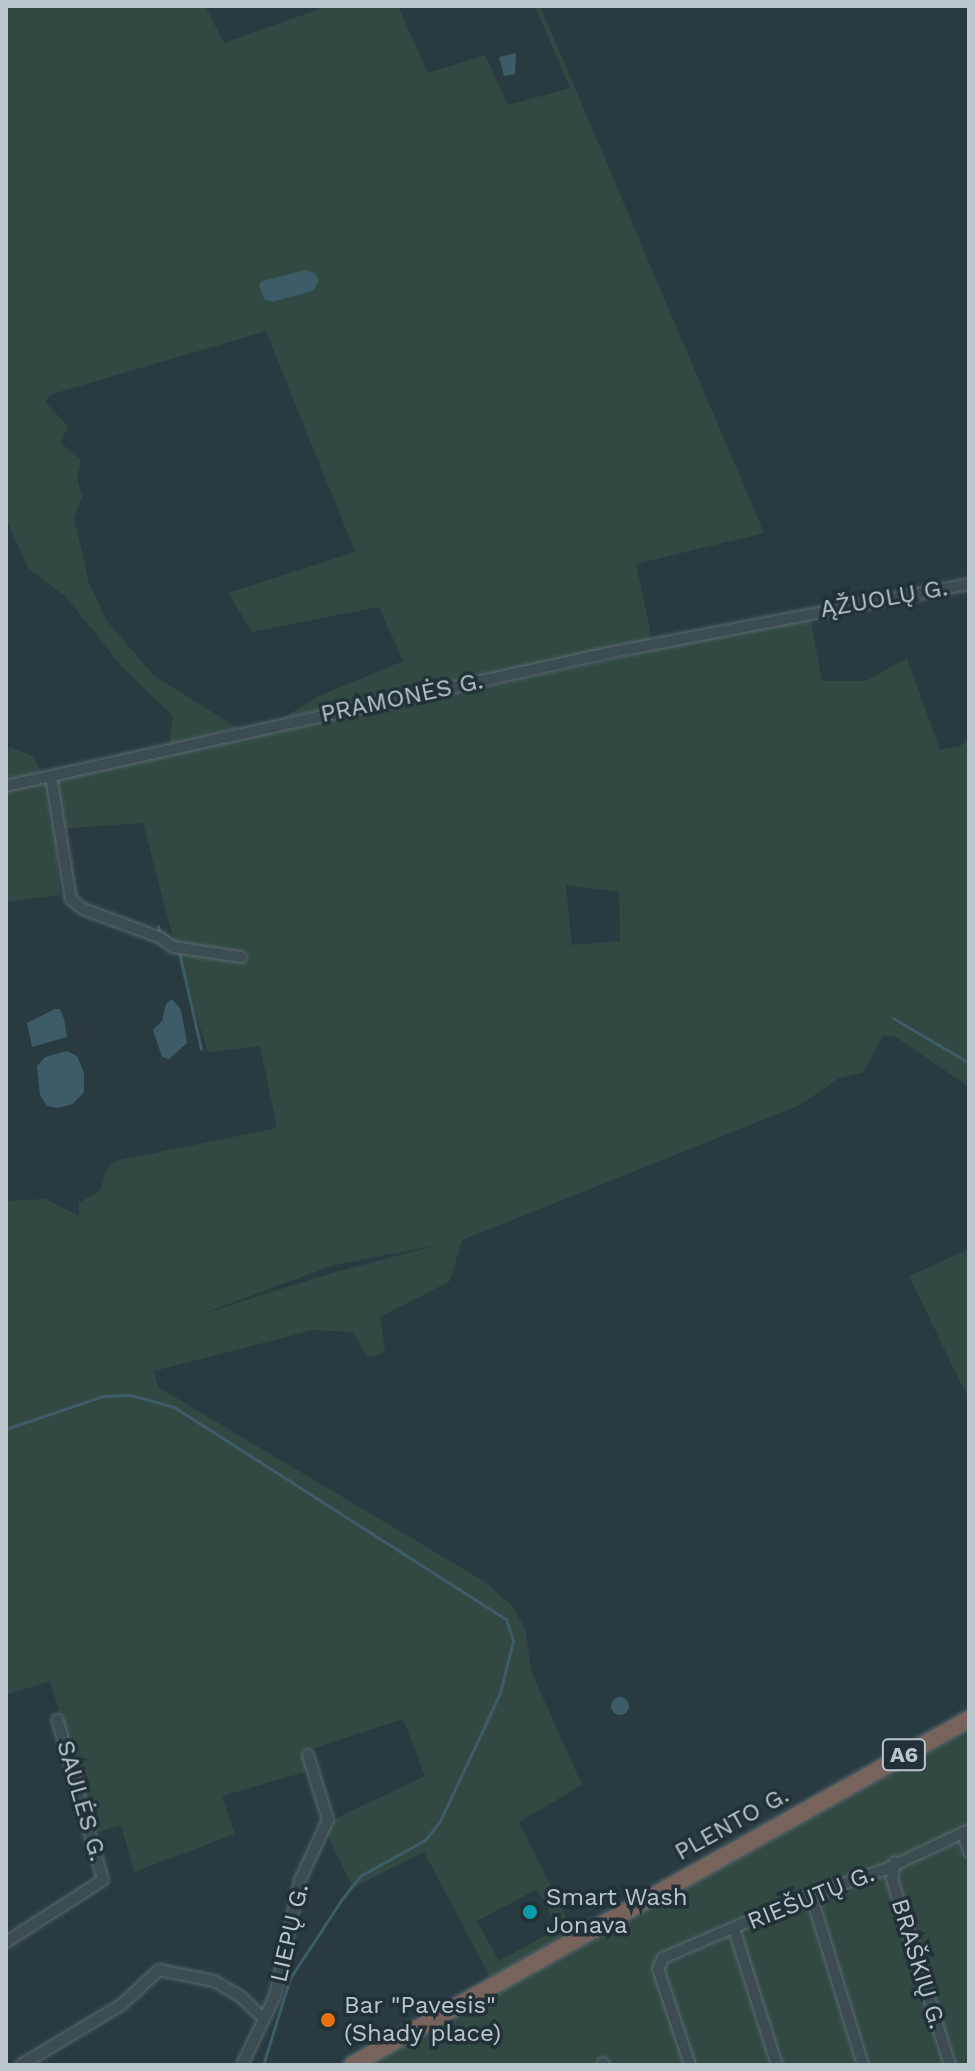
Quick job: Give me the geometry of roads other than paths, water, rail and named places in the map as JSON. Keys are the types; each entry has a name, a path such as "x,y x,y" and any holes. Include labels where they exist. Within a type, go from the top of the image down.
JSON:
{"highway":[{"name":"PLENTO G.","path":"352,2065 969,1719"}],"street":[{"name":"ĄŽUOLŲ G.","path":"800,614 969,584"},
{"name":"PRAMONĖS G.","path":"6,786 800,614"},
{"path":"51,776 71,899 83,909 161,938 173,947 241,957"},
{"name":"SAULĖS G.","path":"6,1942 102,1883 57,1719"},
{"name":"LIEPŲ G.","path":"242,2065 281,1975 300,1880 328,1820 308,1755"},
{"path":"966,1831 969,1852"},
{"name":"RIEŠUTŲ G.","path":"690,2065 658,1969 663,1958 811,1895 884,1870 895,1862 966,1831"},
{"name":"BRAŠKIŲ G.","path":"895,1862 892,1879 950,2065"},
{"path":"811,1895 863,2065"},
{"path":"734,1929 777,2065"},
{"path":"21,2065 121,2005 159,1970 214,1981 240,1996 263,2018"}],"water":[{"path":"516,53 515,74 504,76 499,57"},
{"path":"305,270 315,273 319,280 313,291 272,302 264,299 259,285 262,281"},
{"path":"172,999 181,1010 187,1043 169,1059 162,1057 153,1030 162,1021 166,1004"},
{"path":"60,1009 67,1037 32,1047 27,1023"},
{"path":"67,1051 77,1056 84,1073 84,1092 73,1104 58,1108 47,1106 40,1095 37,1066 45,1057"},
{"path":"620,1697 629,1706 620,1715 611,1706"}],"waterway":[{"path":"158,926 159,931 178,944"},
{"path":"179,952 201,1049"},
{"path":"893,1018 969,1063"},
{"path":"6,1429 103,1396 131,1395 174,1407 506,1619 513,1641 500,1693 440,1821 425,1840 360,1876 340,1902 290,1978 263,2065"}],"place":[{"name":"Smart Wash Jonava","path":"530,1912"},
{"name":"Bar \"Pavesis\" (Shady place)","path":"328,2020"}]}
